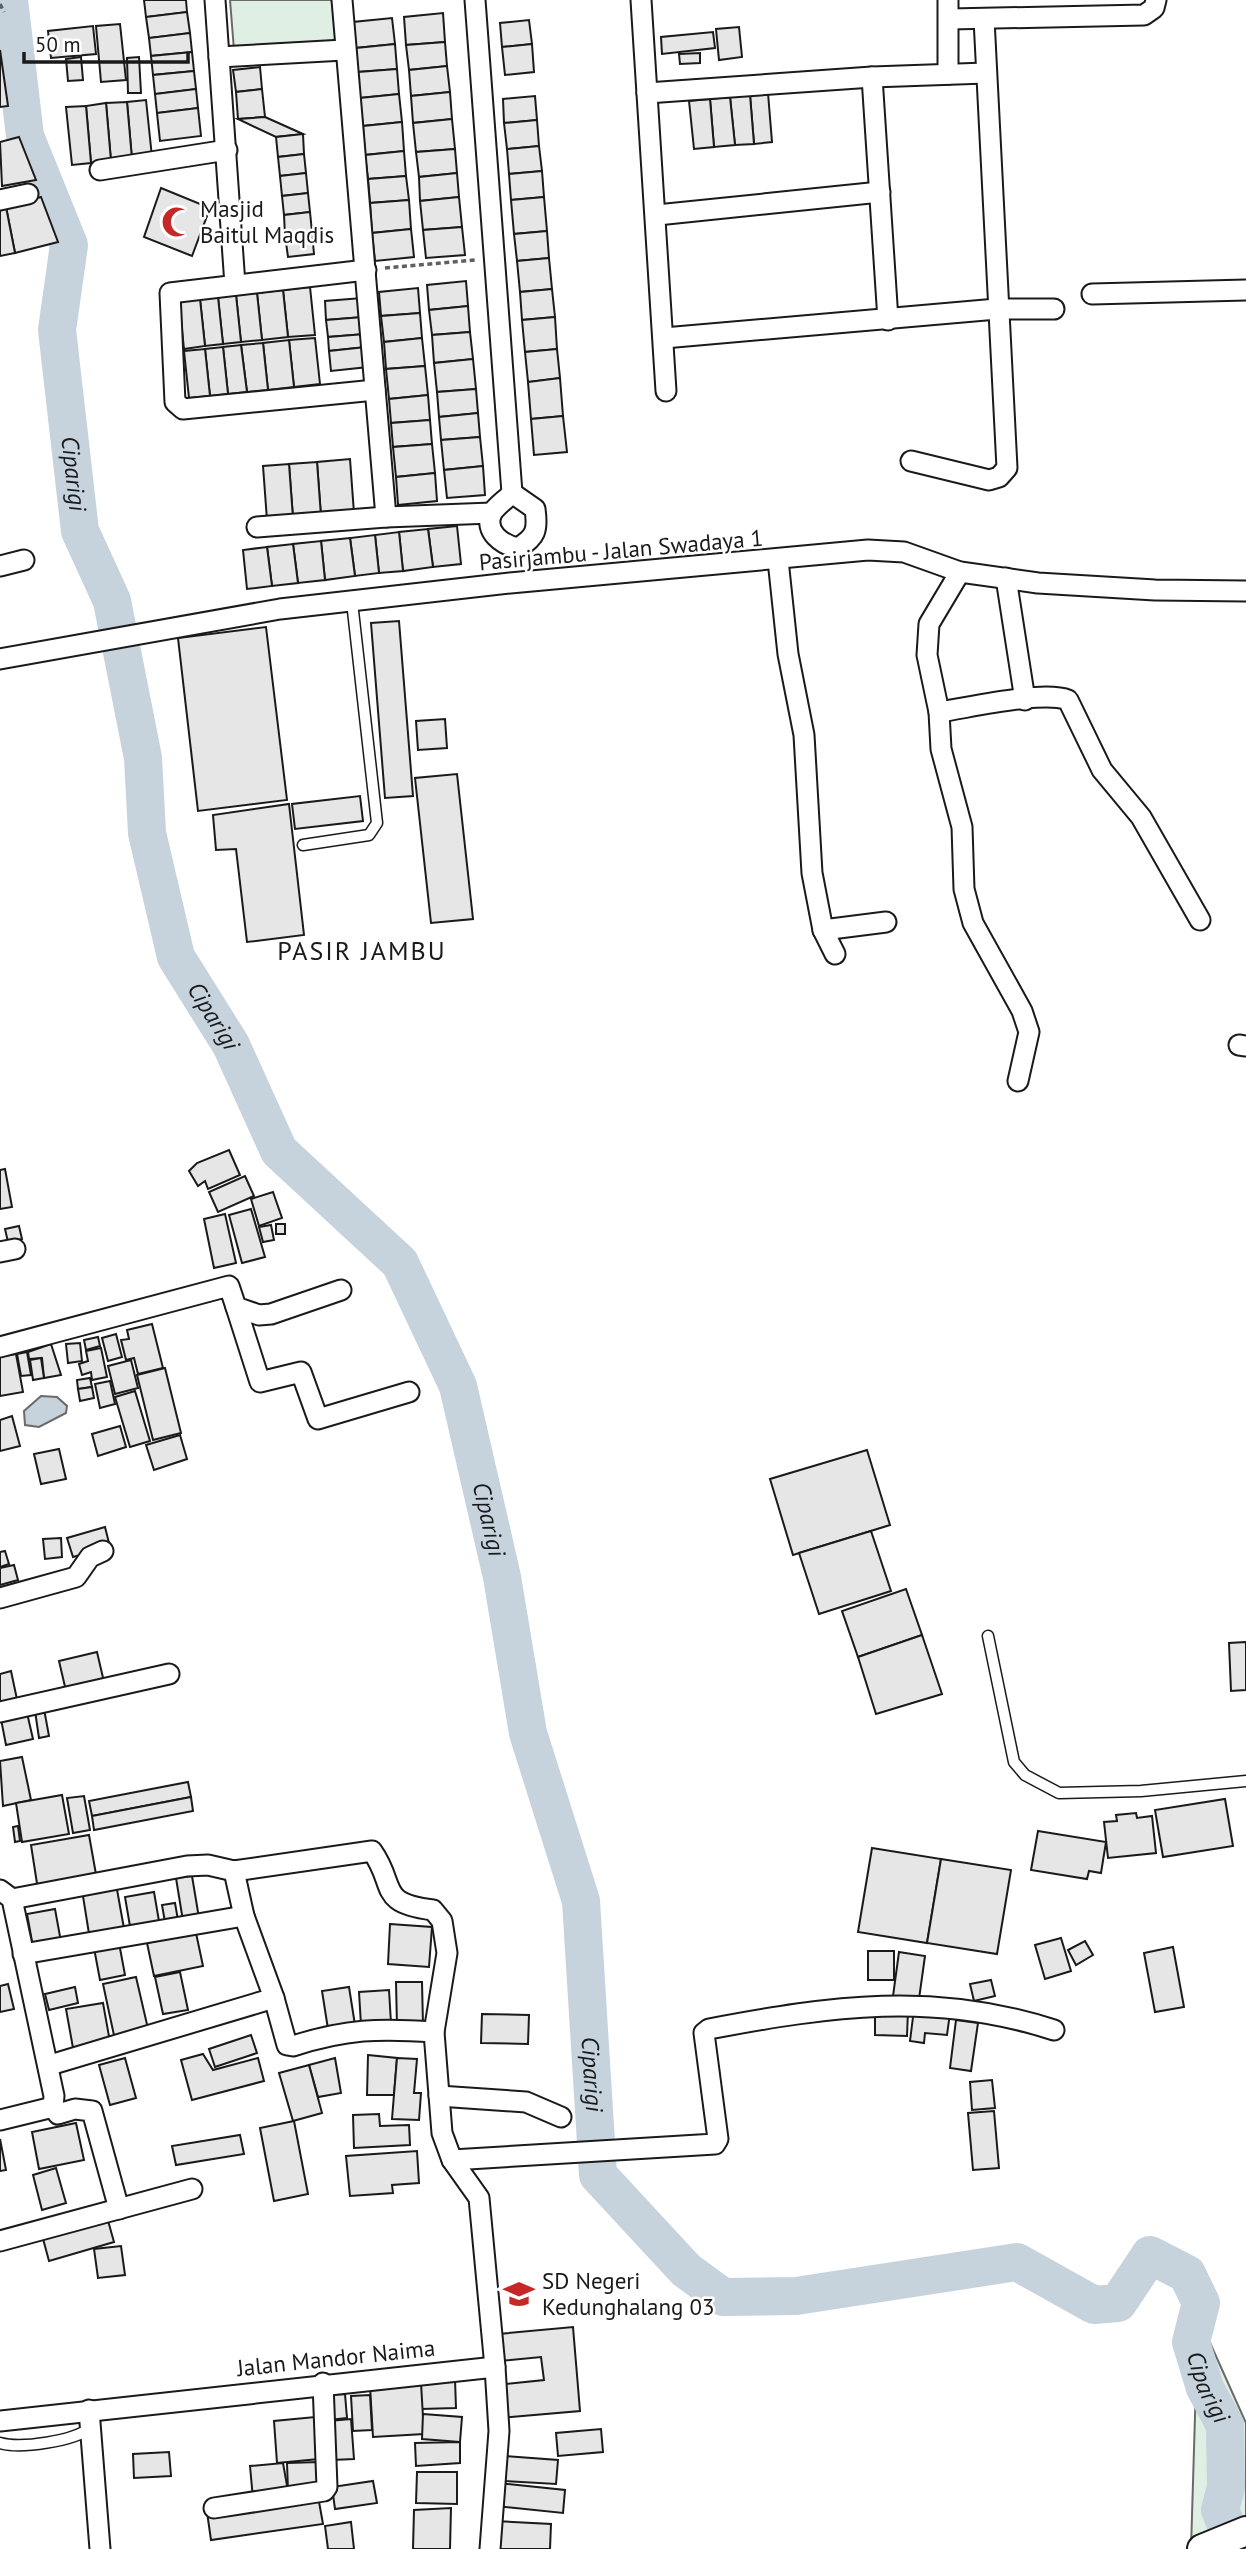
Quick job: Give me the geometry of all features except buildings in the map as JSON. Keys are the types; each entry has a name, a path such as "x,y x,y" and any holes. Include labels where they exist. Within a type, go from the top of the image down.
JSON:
{"main road":[{"path":"1202,2549 1246,2531"}],"street":[{"path":"215,0 236,285"},
{"path":"342,0 386,517"},
{"path":"257,527 386,517 492,513 512,493 475,0"},
{"path":"642,0 666,391"},
{"path":"948,74 949,10 984,19 1144,15 1154,8 1156,0"},
{"path":"911,461 989,480 1006,471 984,19"},
{"path":"219,57 345,50"},
{"path":"647,93 872,77 986,73"},
{"path":"872,77 888,320"},
{"path":"100,170 227,150"},
{"path":"657,215 880,192"},
{"path":"0,200 28,194"},
{"path":"366,270 170,293 175,402 183,409 374,390"},
{"path":"1092,294 1246,290"},
{"path":"664,338 997,309 1054,309"},
{"path":"492,513 493,530 504,545 518,548 533,538 537,525 535,509 512,493"},
{"name":"Pasirjambu - Jalan Swadaya 1","path":"0,659 281,609 510,583 868,550 904,552 960,572 1006,578 1155,590 1246,591"},
{"path":"778,560 788,654 804,736 812,873 823,930 835,954"},
{"path":"0,566 24,561"},
{"path":"960,572 929,624 926,638 939,712 941,749 962,827 962,879 973,923 1022,1011 1029,1032 1018,1081"},
{"path":"1006,578 1025,700"},
{"path":"939,712 1059,697 1070,703 1074,718 1102,770 1141,817 1200,920"},
{"path":"823,930 886,922"},
{"path":"0,1347 229,1286 260,1382 301,1372 318,1419 409,1392"},
{"path":"236,1307 259,1315 271,1314 341,1290"},
{"path":"0,1598 76,1577 90,1557 103,1551"},
{"path":"0,1712 169,1674"},
{"path":"119,2209 92,2111 75,2109 58,2113 53,2107 50,2065 6,1894 187,1866 208,1865 234,1871 372,1851 388,1890 396,1899 416,1908 433,1910 442,1921 447,1953 434,2032 442,2133 452,2160 479,2198 495,2367 499,2431 490,2549"},
{"path":"234,1871 244,1916 274,1998 287,2045 293,2046 347,2032 382,2028 434,2032"},
{"path":"23,1954 244,1916"},
{"path":"50,2065 274,1998"},
{"path":"452,2160 709,2146 718,2141 704,2033 709,2028 801,2011 902,2003 1011,2016 1054,2030"},
{"path":"439,2096 526,2102 561,2117"},
{"path":"0,2120 53,2107"},
{"path":"0,2241 192,2189"},
{"name":"Jalan Mandor Naima","path":"0,2421 89,2419 323,2383 495,2367"},
{"path":"214,2508 324,2491 327,2487 323,2383"},
{"path":"89,2419 100,2549"}],"lane":[{"path":"303,845 369,835 377,823 352,602"},
{"path":"988,1636 1014,1762 1025,1775 1059,1793 1091,1794 1243,1782"},
{"path":"0,2443 68,2440 80,2436 89,2419"}],"path":[{"path":"0,4 4,12"},
{"path":"366,270 494,258"}],"green space":[{"path":"230,0 337,0 340,43 234,50"},
{"path":"1198,2316 1246,2423 1246,2549 1191,2549"}],"shaded area":[{"path":"41,1396 57,1397 67,1406 66,1413 39,1427 25,1425 24,1411"}],"waterway":[{"name":"Ciparigi","path":"9,0 25,136 69,245 57,330 80,531 112,601 143,758 147,833 176,957 231,1045 279,1151 400,1263 458,1386 502,1577 528,1733 581,1901 598,2175 686,2270 723,2297 796,2296 1017,2262 1094,2305 1118,2303 1150,2255 1187,2274 1201,2303 1191,2342 1205,2388 1225,2425 1226,2487 1220,2510 1236,2549"}],"place":[{"name":"Masjid Baitul Maqdis","path":"177,222"},
{"name":"SD Negeri Kedunghalang 03","path":"519,2294"}],"district":[{"name":"PASIR JAMBU","path":"362,951"}]}
